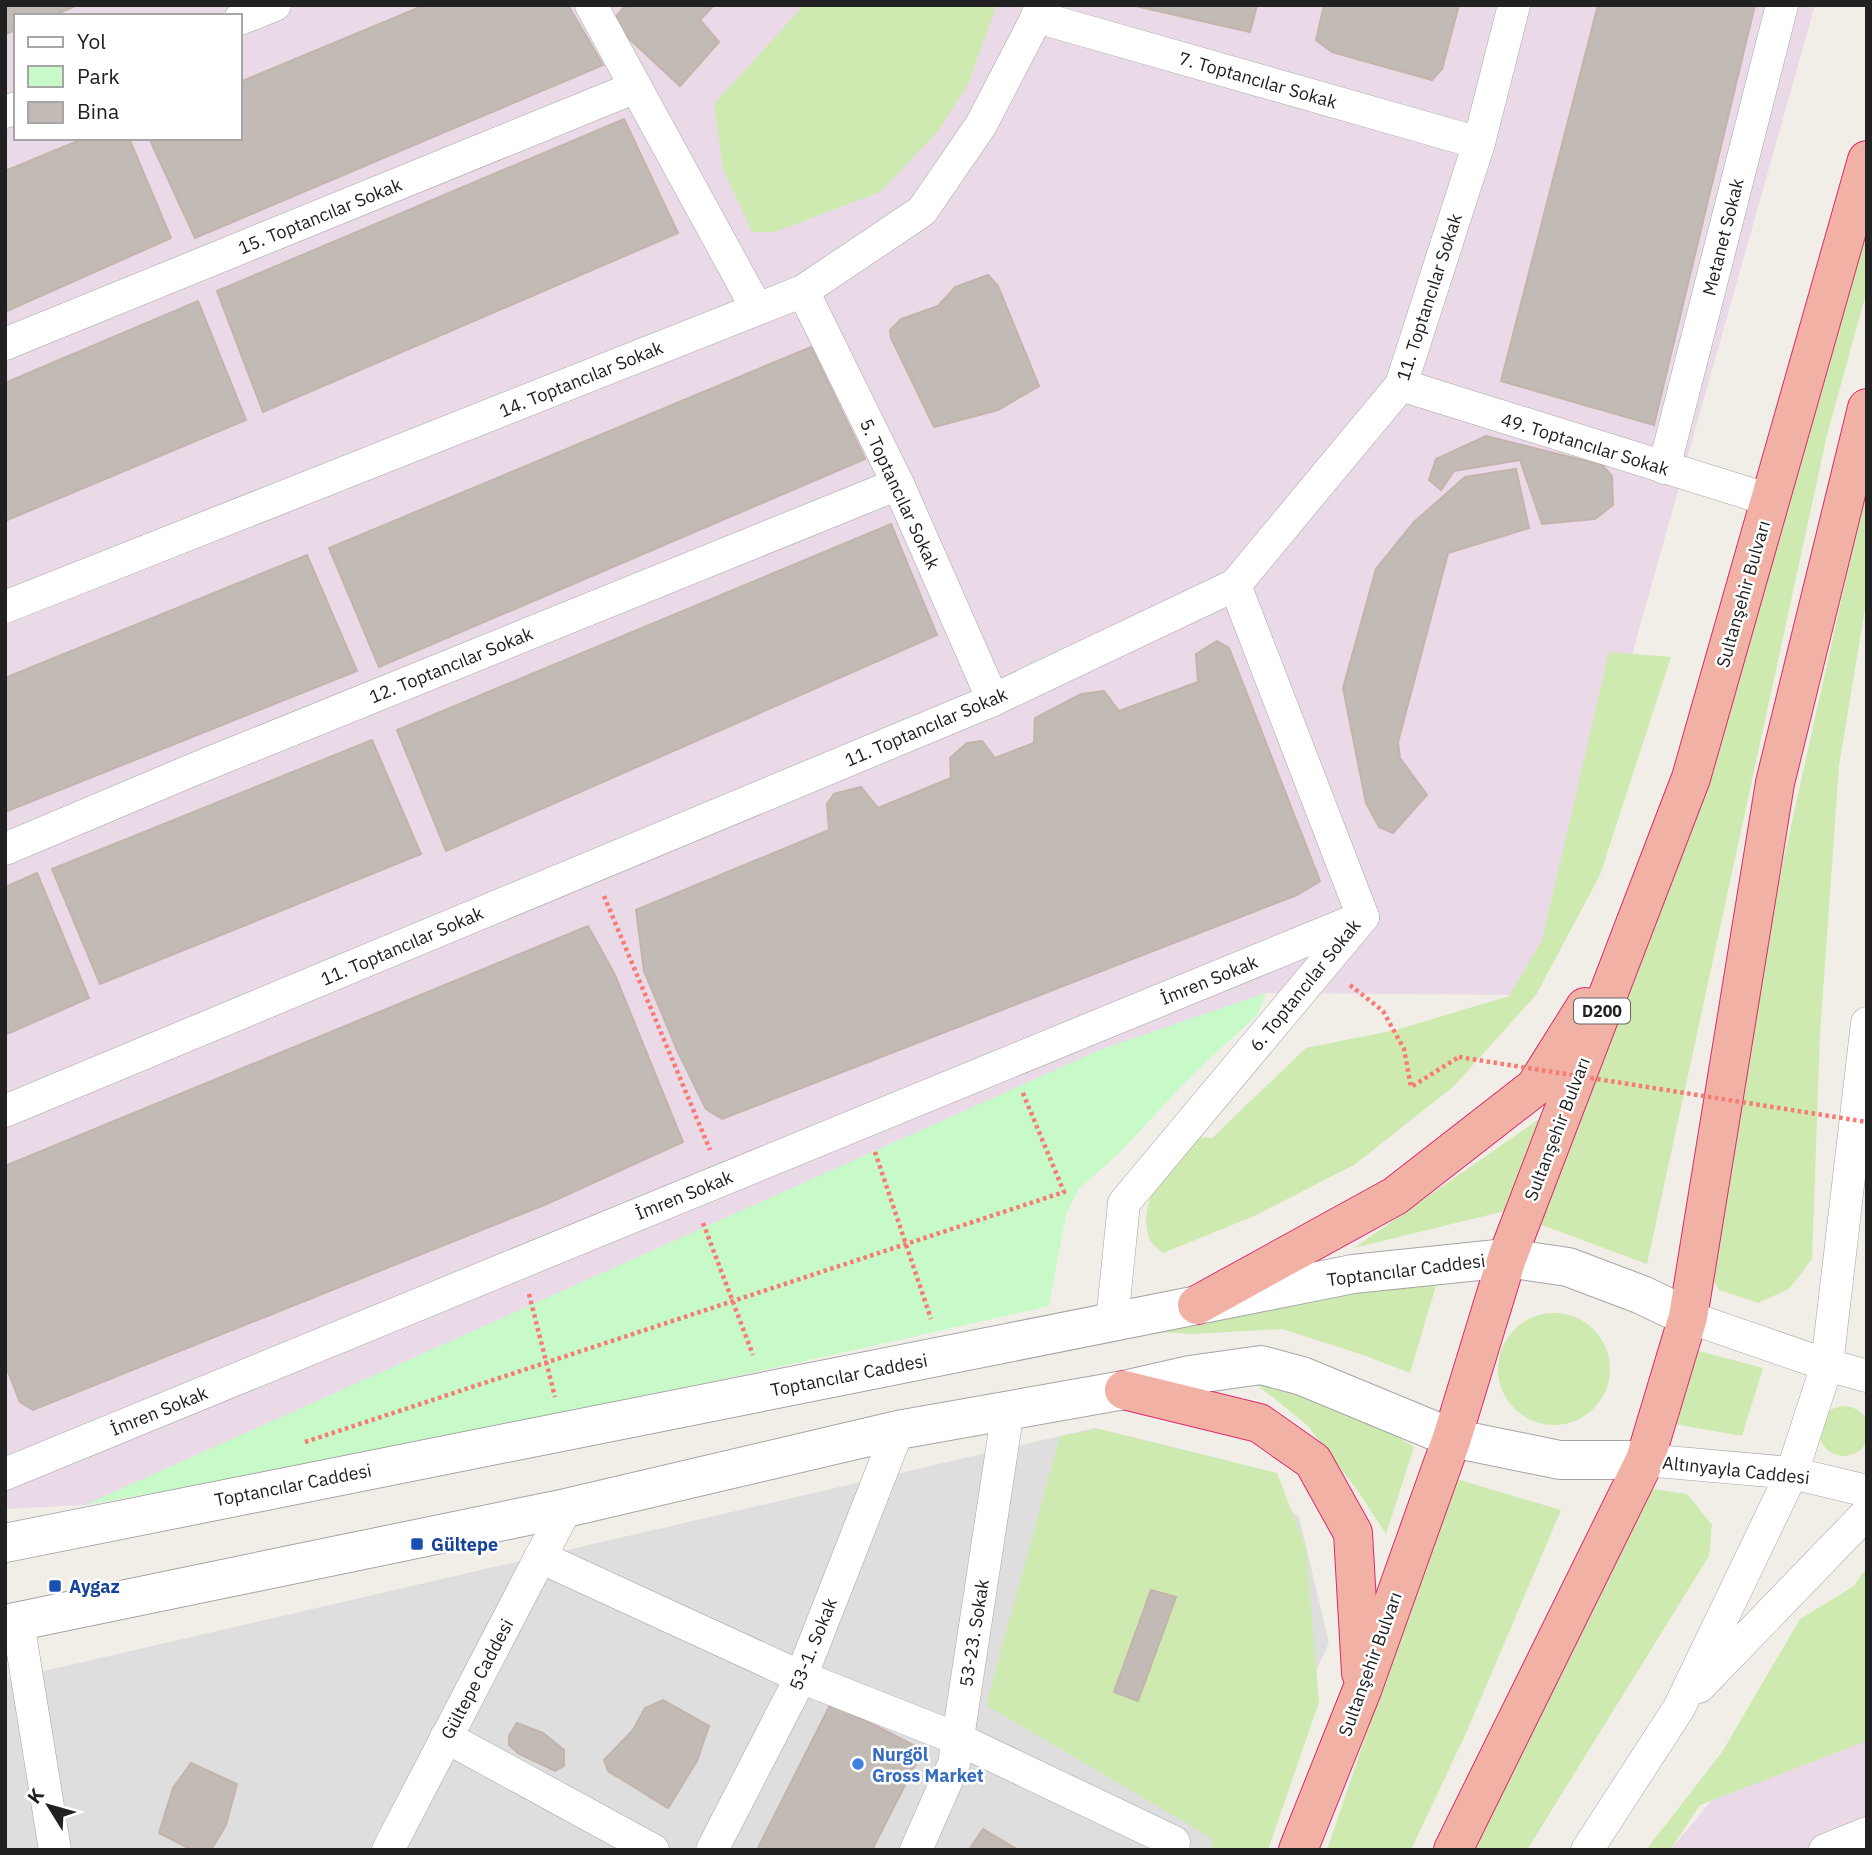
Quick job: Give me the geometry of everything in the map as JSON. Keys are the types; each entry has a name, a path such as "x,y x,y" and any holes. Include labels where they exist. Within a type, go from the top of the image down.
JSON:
{"highway":[{"name":"Sultanşehir Bulvarı","path":"1298,1850 1362,1690 1452,1438 1507,1258 1691,778 1867,160"},
{"path":"1453,1850 1645,1460 1688,1318 1774,783 1867,408"},
{"path":"1198,1305 1395,1196 1535,1087 1634,928"},
{"path":"1124,1390 1259,1423 1313,1461 1353,1533 1362,1690"}],"street":[{"path":"242,18 275,5"},
{"path":"591,5 757,309"},
{"name":"11. Toptancılar Sokak","path":"5,1111 993,700 1235,584 1401,386 1479,143 1514,5"},
{"name":"Metanet Sokak","path":"1664,468 1782,5"},
{"name":"7. Toptancılar Sokak","path":"1039,11 1479,143"},
{"name":"14. Toptancılar Sokak","path":"5,607 803,291 922,211 981,125 1039,11"},
{"name":"15. Toptancılar Sokak","path":"5,344 636,87"},
{"name":"5. Toptancılar Sokak","path":"803,291 898,484 993,700"},
{"name":"49. Toptancılar Sokak","path":"1401,386 1770,500"},
{"name":"12. Toptancılar Sokak","path":"5,849 197,768 898,484"},
{"name":"6. Toptancılar Sokak","path":"1112,1322 1124,1203 1363,917 1235,584"},
{"name":"İmren Sokak","path":"5,1474 1363,917"},
{"path":"1587,1850 1679,1708 1792,1474 1827,1365 1867,1023"},
{"name":"Toptancılar Caddesi","path":"7,1535 278,1489 1353,1274 1507,1258 1568,1267 1642,1295 1688,1318"},
{"path":"1688,1318 1867,1376"},
{"path":"55,1850 12,1623 566,1508 898,1430 1124,1390 1190,1375 1261,1365 1302,1376 1452,1438 1560,1460 1645,1460"},
{"name":"53-23. Sokak","path":"916,1850 954,1764 1007,1410"},
{"name":"53-1. Sokak","path":"712,1850 802,1677 898,1430"},
{"name":"Altınyayla Caddesi","path":"1645,1460 1792,1474 1867,1491"},
{"name":"Gültepe Caddesi","path":"388,1850 566,1508"},
{"path":"1679,1708 1867,1513"},
{"path":"540,1557 802,1677 958,1739 1174,1842 1173,1850"},
{"path":"446,1737 653,1850"},
{"path":"1825,1850 1867,1833"}],"path":[{"path":"591,867 722,1180"},
{"path":"1323,965 1383,1011 1404,1049 1411,1087 1460,1057 1867,1122"},
{"path":"278,1489 285,1448 1064,1192 1010,1062"},
{"path":"866,1121 944,1356"},
{"path":"692,1192 766,1391"},
{"path":"522,1262 564,1432"}],"shaded area":[{"path":"5,5 1815,5 1536,995 1266,993 85,1505 5,1509"},
{"path":"1095,1428 1230,1461 1299,1517 1329,1643 1233,1850 5,1850 5,1680"},
{"path":"1867,1616 1867,1850 1670,1850"}],"green space":[{"path":"804,5 997,5 968,84 939,130 880,192 775,232 752,232 723,169 714,104"},
{"path":"1867,208 1867,290 1827,435 1647,1264 1536,1223"},
{"path":"1867,484 1867,597 1839,766 1820,1035 1812,1259 1789,1289 1758,1303 1719,1290 1703,1261 1779,880"},
{"path":"1609,652 1671,657 1600,875 1536,995 1453,1087 1354,1165 1252,1217 1163,1253 1151,1241 1146,1223 1147,1209 1166,1170 1193,1137 1212,1138 1306,1048 1396,1030 1509,996 1542,940"},
{"path":"1266,993 1257,1015 1192,1075 1120,1152 1079,1189 1066,1214 1049,1306 568,1412 327,1461 85,1505 1102,1049"},
{"path":"1549,1112 1509,1210 1354,1248"},
{"path":"1438,1279 1410,1373 1282,1329 1193,1334 1160,1332 1315,1299"},
{"path":"1554,1313 1576,1317 1594,1329 1606,1347 1610,1369 1606,1391 1594,1409 1576,1421 1554,1425 1532,1421 1514,1409 1502,1391 1498,1369 1502,1347 1514,1329 1532,1317"},
{"path":"1695,1350 1763,1368 1742,1436 1674,1424"},
{"path":"1251,1380 1342,1403 1414,1447 1386,1534 1357,1490 1307,1425"},
{"path":"1844,1406 1862,1413 1869,1431 1862,1449 1844,1456 1826,1449 1819,1431 1826,1413"},
{"path":"1099,1429 1277,1473 1306,1548 1319,1702 1268,1850 1210,1850 1213,1839 986,1705 1060,1436"},
{"path":"1453,1478 1561,1510 1467,1731 1411,1850 1327,1850"},
{"path":"1654,1489 1687,1494 1712,1525 1709,1556 1527,1850 1468,1850 1629,1504"},
{"path":"1867,1567 1867,1741 1700,1805 1670,1850 1646,1850 1722,1752 1800,1619 1854,1586"}],"building":[{"path":"5,5 78,5 57,14 14,14 14,31 5,34"},
{"path":"425,5 568,5 603,65 195,238 150,140 242,140 242,81"},
{"path":"626,5 714,5 700,20 719,42 680,86 611,22"},
{"path":"1131,5 1257,5 1250,32"},
{"path":"1324,5 1459,5 1442,69 1432,80 1332,52 1316,40"},
{"path":"1598,5 1755,5 1654,425 1501,381"},
{"path":"624,119 678,233 263,412 217,291"},
{"path":"80,140 130,140 171,238 5,312 5,171"},
{"path":"988,275 998,286 1039,386 998,410 934,427 891,338 890,330 901,319 938,306 955,287"},
{"path":"198,301 246,420 5,521 5,383"},
{"path":"811,347 865,459 379,667 329,548"},
{"path":"1486,436 1602,465 1612,476 1613,505 1595,519 1542,524 1520,460 1454,471 1441,490 1429,480 1436,459"},
{"path":"1516,469 1529,528 1448,553 1398,742 1400,758 1427,795 1393,833 1379,827 1366,803 1343,688 1376,569 1414,522 1465,477"},
{"path":"891,524 937,635 446,851 397,730"},
{"path":"307,555 357,671 5,812 5,678"},
{"path":"1217,641 1229,648 1320,881 1297,895 722,1119 706,1109 677,1050 644,971 636,910 829,830 827,804 834,794 861,787 878,808 951,778 950,758 967,743 982,741 995,758 1034,743 1035,718 1081,694 1104,691 1119,711 1198,682 1196,654"},
{"path":"372,740 421,854 100,984 52,869"},
{"path":"37,873 89,998 5,1035 5,887"},
{"path":"588,926 615,975 683,1142 549,1203 33,1410 20,1402 5,1364 5,1166"},
{"path":"1151,1590 1176,1597 1138,1701 1114,1692"},
{"path":"663,1700 709,1726 697,1761 668,1808 608,1771 604,1760 633,1730 645,1708"},
{"name":"Nurgöl Gross Market","path":"831,1703 923,1750 872,1850 757,1850"},
{"path":"517,1723 543,1733 564,1750 564,1766 555,1771 519,1754 509,1745 509,1736"},
{"path":"191,1763 237,1784 226,1825 211,1850 192,1850 159,1833 173,1788"},
{"path":"983,1829 1018,1850 969,1850"}],"place":[{"name":"Gültepe","path":"417,1544"},
{"name":"Aygaz","path":"55,1586"},
{"name":"Nurgöl Gross Market","path":"858,1764"}]}
